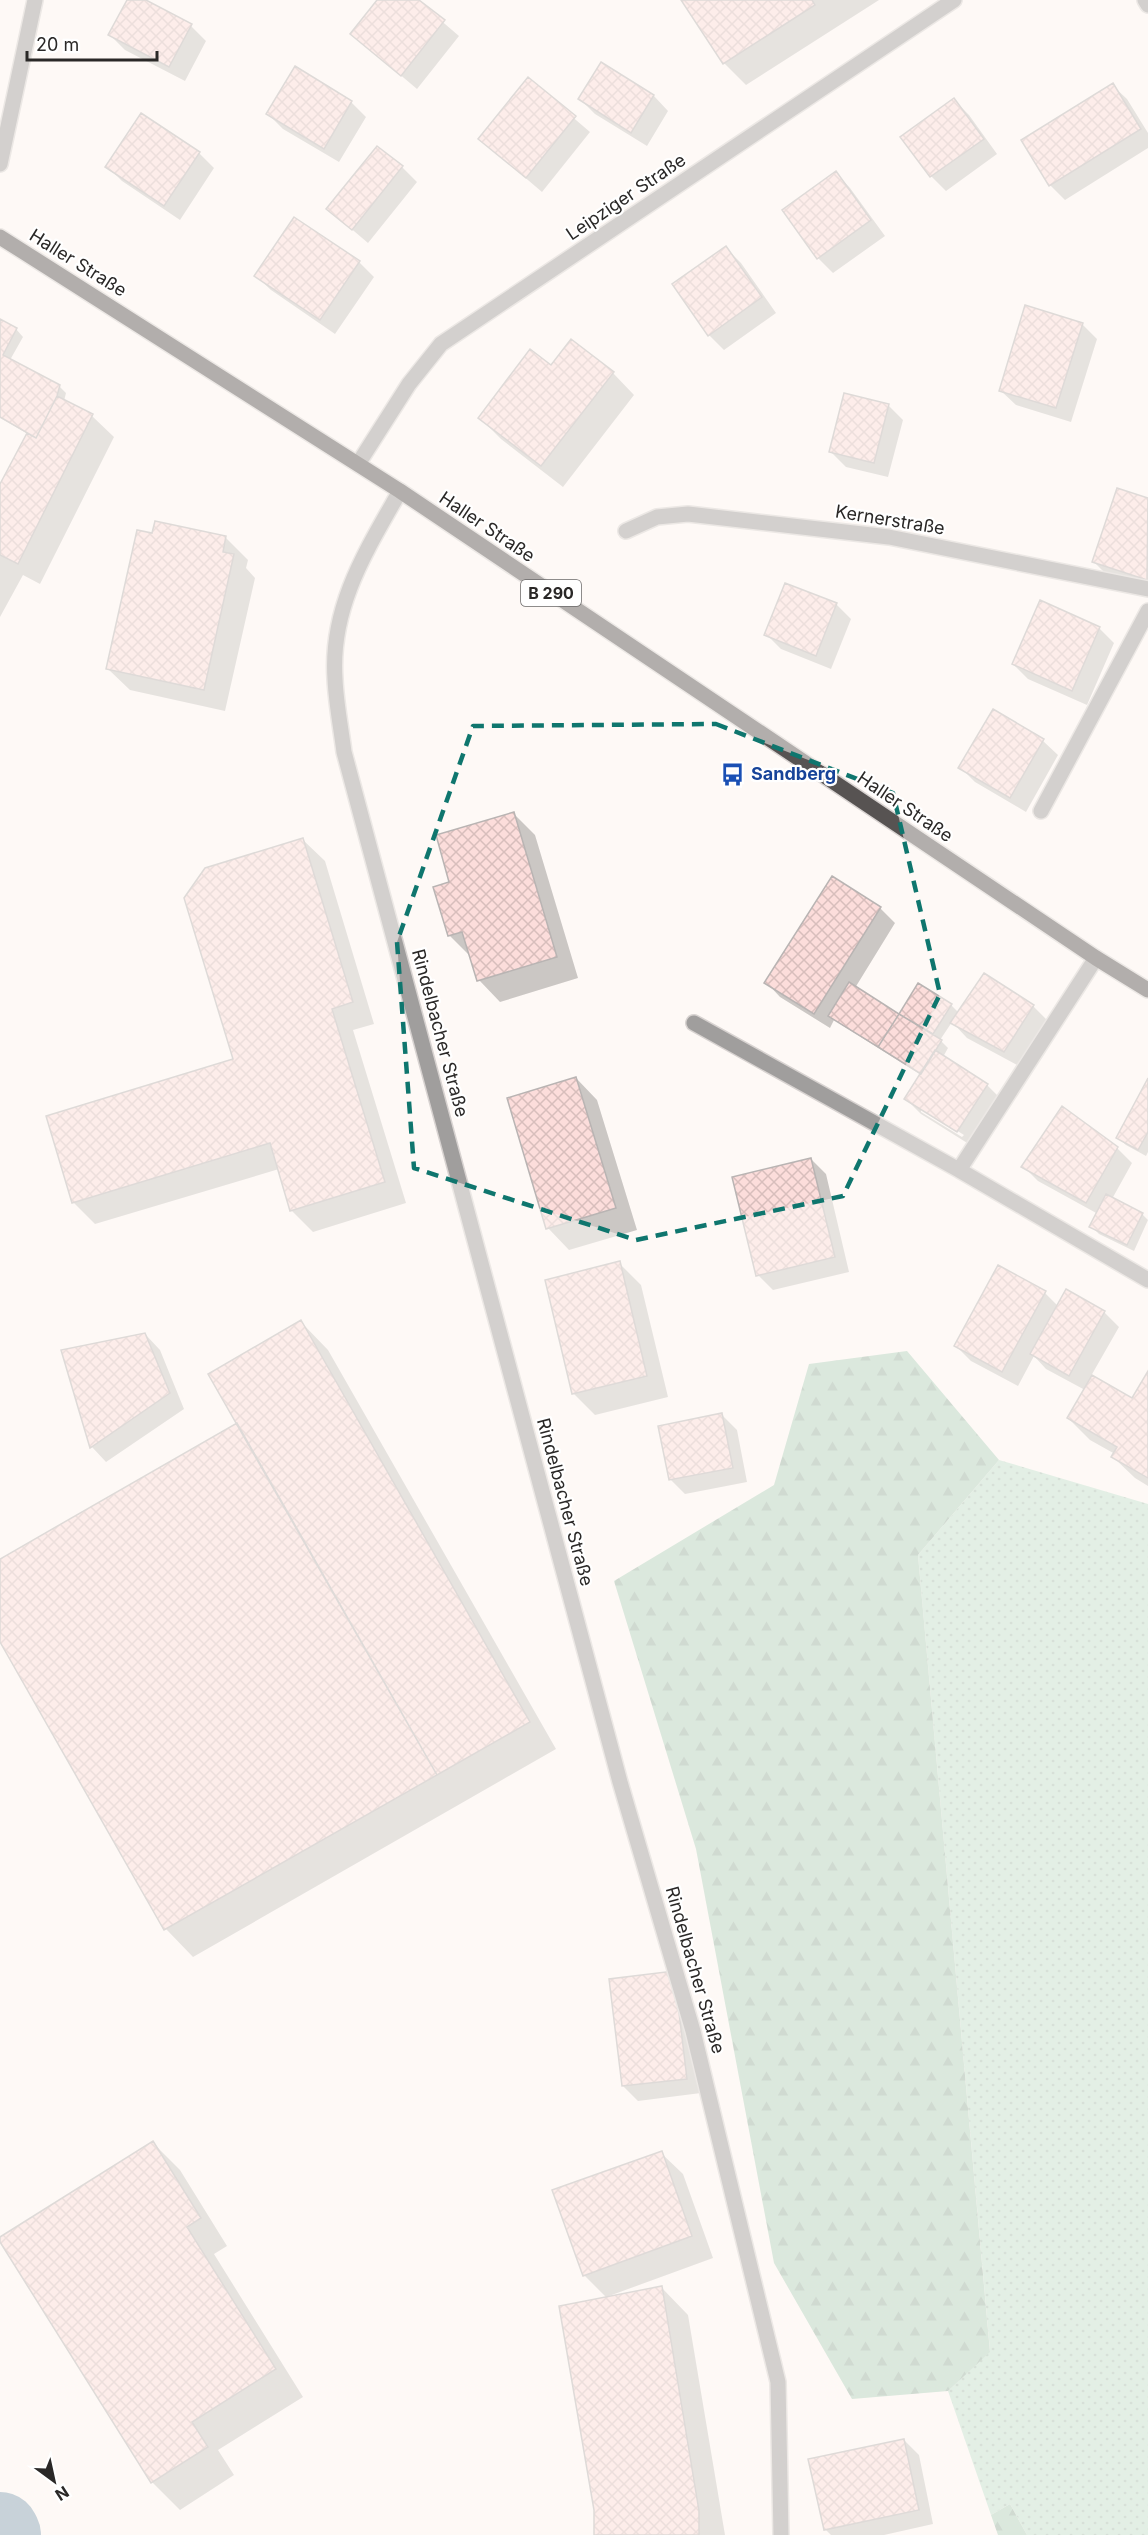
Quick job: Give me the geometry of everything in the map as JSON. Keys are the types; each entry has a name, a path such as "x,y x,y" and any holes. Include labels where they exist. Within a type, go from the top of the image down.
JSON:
{"main road":[{"name":"Haller Straße","path":"0,237 400,491 1096,958 1148,990"}],"street":[{"path":"0,164 35,0"},
{"name":"Leipziger Straße","path":"358,464 409,384 441,344 954,0"},
{"path":"1145,0 1148,5"},
{"name":"Rindelbacher Straße","path":"400,491 372,539 345,595 336,636 335,678 344,752 614,1759 693,2031 778,2382 781,2535"},
{"name":"Kernerstraße","path":"626,531 657,517 688,514 889,537 1148,589"},
{"path":"1041,811 1148,611"},
{"path":"959,1170 1096,958"},
{"path":"694,1023 959,1170 1148,1281"}],"highlighted area":[{"path":"716,724 893,793 940,994 843,1196 636,1240 414,1168 397,942 473,726"}],"green space":[{"path":"907,1351 999,1460 918,1555 990,2352 948,2391 852,2399 774,2263 696,1849 614,1581 774,1485 809,1364"},
{"path":"999,1460 1148,1504 1148,2535 1027,2535 1010,2504 991,2515 948,2391 990,2351 918,1555"},
{"path":"1010,2504 1027,2535 998,2535 991,2515"}],"building":[{"path":"127,0 146,0 192,24 169,67 108,35"},
{"path":"377,0 419,0 445,20 401,76 350,34"},
{"path":"681,0 812,0 815,5 723,64"},
{"path":"601,62 654,95 631,133 578,99"},
{"path":"295,66 352,101 324,149 266,114"},
{"path":"528,77 576,116 526,178 478,139"},
{"path":"1113,83 1141,129 1049,186 1021,140"},
{"path":"954,98 984,139 930,177 900,137"},
{"path":"141,113 200,152 164,206 105,167"},
{"path":"377,146 403,166 352,230 326,209"},
{"path":"836,171 871,220 817,259 782,210"},
{"path":"294,217 360,261 320,320 254,276"},
{"path":"726,246 762,297 708,336 672,284"},
{"path":"1025,305 1083,323 1056,408 999,391"},
{"path":"0,319 17,328 3,355 60,385 57,396 36,438 0,417"},
{"path":"571,339 614,372 541,466 478,418 530,349 551,365"},
{"path":"844,393 889,404 874,463 829,452"},
{"path":"57,396 93,414 18,564 0,555 0,484 27,433 36,438"},
{"path":"1117,488 1148,498 1147,580 1092,562"},
{"path":"155,521 226,536 223,552 234,554 204,690 106,669 137,530 152,533"},
{"path":"785,583 837,603 816,656 764,635"},
{"path":"1040,600 1100,627 1072,691 1012,664"},
{"path":"993,709 1044,739 1010,798 958,768"},
{"path":"514,812 557,957 477,981 462,932 448,936 433,887 449,882 436,835"},
{"path":"303,838 353,1002 332,1009 385,1182 290,1211 270,1143 72,1203 46,1116 233,1059 184,898 205,868"},
{"path":"832,876 881,907 814,1014 764,983"},
{"path":"984,973 1034,1005 1004,1052 950,1023"},
{"path":"849,982 899,1014 878,1047 828,1016"},
{"path":"918,983 952,1004 933,1034 899,1014"},
{"path":"899,1014 942,1040 921,1074 878,1047"},
{"path":"935,1050 988,1084 957,1132 904,1099"},
{"path":"576,1077 616,1208 546,1229 507,1098"},
{"path":"1148,1078 1148,1132 1138,1150 1116,1138"},
{"path":"1062,1106 1118,1147 1086,1203 1021,1167"},
{"path":"811,1158 835,1257 756,1276 732,1177"},
{"path":"1106,1194 1143,1213 1127,1245 1089,1227"},
{"path":"620,1261 647,1376 572,1394 545,1280"},
{"path":"998,1265 1046,1291 1002,1372 954,1346"},
{"path":"1066,1289 1105,1311 1069,1376 1030,1354"},
{"path":"301,1320 530,1722 437,1775 208,1374"},
{"path":"145,1333 170,1393 90,1448 61,1350"},
{"path":"1148,1371 1148,1478 1111,1457 1117,1447 1067,1418 1092,1375 1132,1398"},
{"path":"722,1413 733,1468 669,1480 658,1426"},
{"path":"237,1423 437,1775 164,1930 0,1642 0,1559"},
{"path":"674,1971 687,2079 622,2086 609,1979"},
{"path":"153,2141 201,2218 187,2227 276,2369 192,2422 208,2447 151,2483 0,2242 0,2237"},
{"path":"662,2151 692,2236 583,2276 552,2190"},
{"path":"662,2286 699,2511 699,2535 594,2535 594,2510 559,2306"},
{"path":"904,2439 919,2510 824,2530 808,2459"}],"waterway":[{"path":"0,2531 2,2535"}],"place":[{"name":"Sandberg","path":"733,774"}]}
